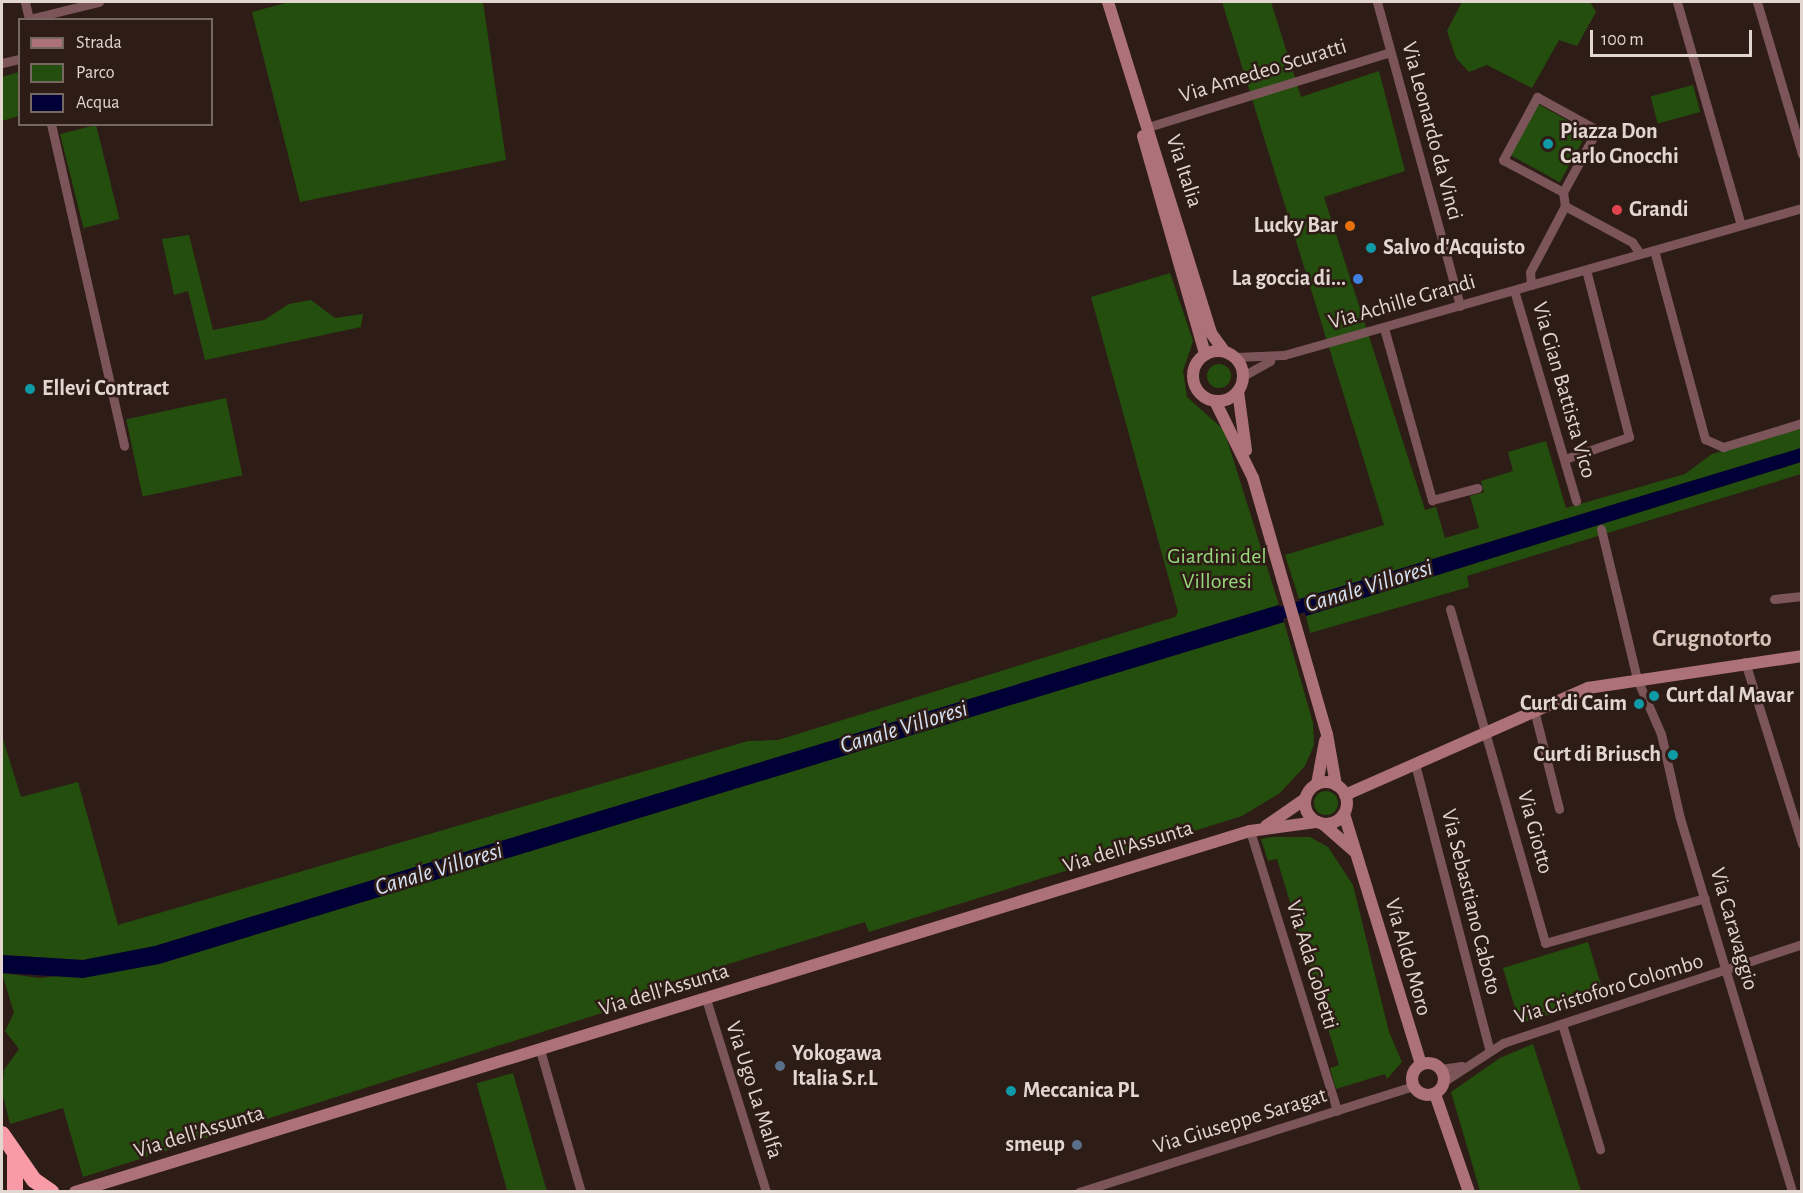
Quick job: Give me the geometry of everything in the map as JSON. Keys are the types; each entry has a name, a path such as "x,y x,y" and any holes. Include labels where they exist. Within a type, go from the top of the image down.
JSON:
{"highway":[{"path":"2,1134 35,1186 51,1191"},
{"path":"15,1157 16,1191"}],"street":[{"path":"25,2 29,18"},
{"path":"33,18 99,2"},
{"name":"Via Italia","path":"1101,2 1153,171 1205,354"},
{"name":"Via Italia","path":"1108,2 1211,333 1230,354"},
{"name":"Via Leonardo da Vinci","path":"1377,2 1460,306"},
{"path":"1677,2 1741,225"},
{"path":"1757,2 1802,154"},
{"name":"Via Amedeo Scuratti","path":"1148,127 1390,52"},
{"path":"2,63 18,59"},
{"path":"1128,89 1148,127 1153,171"},
{"path":"1531,285 1530,272 1565,206 1563,192 1597,130 1537,97 1503,160 1563,192"},
{"path":"51,126 124,446"},
{"path":"1565,206 1632,242 1640,254"},
{"name":"Via Achille Grandi","path":"1243,376 1284,355 1802,208"},
{"path":"1654,250 1705,439 1723,447 1802,423"},
{"path":"1564,459 1629,437 1586,270"},
{"name":"Via Gian Battista Vico","path":"1514,290 1576,501"},
{"path":"1384,328 1432,500 1477,488"},
{"path":"1250,469 1215,401 1194,384 1193,371 1205,354 1230,354 1243,376 1238,391 1250,469 1327,734 1336,784 1345,795 1344,814 1320,823"},
{"name":"Via Achille Grandi","path":"1230,354 1284,355"},
{"path":"1215,401 1238,391"},
{"name":"Via Caravaggio","path":"1601,529 1637,679 1661,734 1705,898 1729,972 1792,1191"},
{"path":"1774,599 1802,596"},
{"name":"Via Giotto","path":"1450,609 1489,732 1545,943 1705,898"},
{"path":"1345,795 1588,688 1745,662 1802,657"},
{"path":"1745,662 1802,844"},
{"path":"1534,710 1559,809"},
{"path":"1327,734 1317,784 1305,799 1307,812 1360,859"},
{"name":"Via Sebastiano Caboto","path":"1415,764 1489,1049"},
{"path":"1317,784 1336,784"},
{"name":"Via dell'Assunta","path":"1265,827 1305,799"},
{"name":"Via Aldo Moro","path":"1344,814 1360,859 1400,1008 1421,1064"},
{"name":"Via dell'Assunta","path":"75,1191 1250,831 1265,827 1320,823"},
{"name":"Via Ada Gobetti","path":"1250,831 1337,1112"},
{"name":"Via Cristoforo Colombo","path":"1443,1082 1489,1049 1729,972 1740,962 1802,944"},
{"name":"Via Ugo La Malfa","path":"706,999 766,1191"},
{"path":"1562,1024 1600,1149"},
{"path":"540,1050 581,1191"},
{"path":"1421,1064 1440,1069 1443,1082 1435,1094 1425,1095 1413,1086 1413,1071 1421,1064"},
{"name":"Via Cristoforo Colombo","path":"1440,1069 1464,1065"},
{"name":"Via Giuseppe Saragat","path":"1079,1191 1337,1112 1413,1086"},
{"path":"1435,1094 1469,1191"}],"green space":[{"path":"289,2 483,2 506,160 300,202 252,12"},
{"path":"1222,2 1271,2 1301,97 1379,71 1405,171 1324,197 1425,510 1436,507 1445,538 1479,528 1470,496 1484,492 1481,481 1513,471 1508,452 1546,441 1566,508 1685,474 1712,454 1801,428 1801,448 1299,599 1285,555 1384,525"},
{"path":"1462,2 1590,2 1596,12 1577,46 1559,40 1532,88 1487,65 1469,72 1456,58 1447,31"},
{"path":"18,72 18,116 2,121 2,77"},
{"path":"1693,85 1700,112 1658,123 1650,96"},
{"path":"1538,104 1588,132 1560,182 1510,155"},
{"path":"96,126 119,219 84,228 60,134"},
{"path":"189,235 213,330 264,320 289,304 311,300 335,318 363,314 361,327 205,360 188,291 174,295 162,239"},
{"name":"Giardini del Villoresi","path":"1170,273 1193,341 1183,371 1187,397 1224,430 1279,605 155,946 83,960 2,955 2,736 21,797 78,782 118,925 748,741 778,740 1175,617 1178,612 1091,297"},
{"path":"1219,364 1224,365 1230,371 1230,381 1224,387 1219,388 1214,387 1208,381 1207,376 1208,371 1214,365"},
{"path":"226,398 242,475 143,496 126,419"},
{"path":"1801,462 1801,474 1467,576 1469,587 1310,633 1306,616"},
{"path":"1284,622 1313,723 1314,745 1305,766 1280,793 1242,816 869,932 865,922 641,991 643,1000 83,1177 63,1108 10,1124 2,1092 4,1070 19,1049 5,1031 14,1013 2,973 40,978 159,964"},
{"path":"1326,791 1331,792 1337,798 1337,808 1331,814 1326,815 1321,814 1315,808 1314,803 1315,798 1321,792"},
{"path":"1310,837 1328,847 1353,885 1389,1032 1402,1062 1387,1079 1385,1074 1336,1089 1330,1068 1339,1065 1277,859 1268,861 1261,839"},
{"path":"1588,942 1605,997 1520,1023 1503,968"},
{"path":"1533,1044 1581,1191 1480,1191 1451,1092 1500,1058"},
{"path":"513,1073 547,1191 508,1192 476,1083"}],"water":[{"path":"1801,448 1801,462 1306,616 1300,599"},
{"path":"1279,605 1284,622 159,964 83,978 2,973 2,955 83,960 155,946"}],"waterway":[{"name":"Canale Villoresi","path":"1268,617 1317,602"}],"place":[{"name":"Piazza Don Carlo Gnocchi","path":"1548,144"},
{"name":"Grandi","path":"1617,210"},
{"name":"Lucky Bar","path":"1350,226"},
{"name":"Salvo d'Acquisto","path":"1371,248"},
{"name":"La goccia di...","path":"1358,279"},
{"name":"Ellevi Contract","path":"30,389"},
{"name":"Curt dal Mavar","path":"1654,696"},
{"name":"Curt di Caim","path":"1639,704"},
{"name":"Curt di Briusch","path":"1673,755"},
{"name":"Yokogawa Italia S.r.L","path":"780,1066"},
{"name":"Meccanica PL","path":"1011,1091"},
{"name":"smeup","path":"1077,1145"}],"district":[{"name":"Grugnotorto","path":"1712,640"}]}
